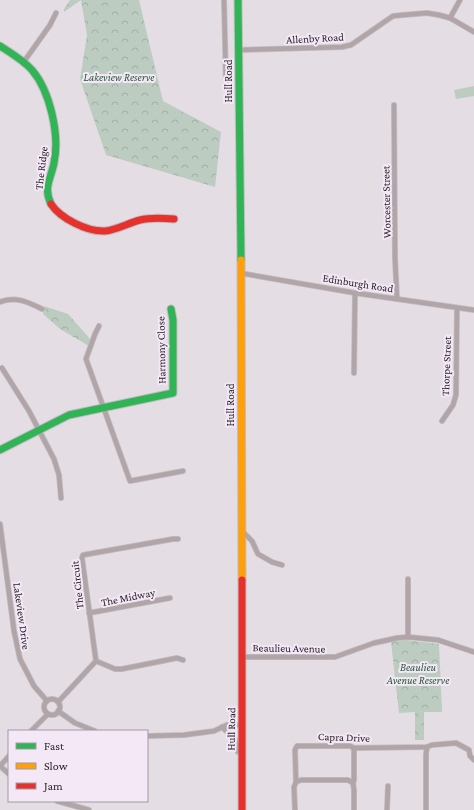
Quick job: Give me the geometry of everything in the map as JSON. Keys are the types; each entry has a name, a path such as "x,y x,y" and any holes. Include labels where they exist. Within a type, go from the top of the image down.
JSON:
{"main road":[{"name":"Hull Road","path":"238,0 243,657 241,767 242,810"},
{"name":"The Ridge","path":"0,46 32,70 42,85 52,115 56,144 55,160 48,180 47,189 49,199 54,208 62,215 76,223 101,231 142,219 174,219"},
{"name":"Harmony Close","path":"104,408 173,393 173,320 171,309"},
{"path":"0,450 69,414 104,408"}],"street":[{"name":"Hull Road","path":"224,0 226,83"},
{"path":"450,18 460,0"},
{"path":"23,63 50,25 56,13"},
{"name":"Allenby Road","path":"239,50 342,47 351,45 393,16 427,13 450,18 474,32"},
{"name":"Worcester Street","path":"394,105 395,258 397,299"},
{"name":"Edinburgh Road","path":"240,272 355,293 474,310"},
{"path":"354,373 355,293"},
{"path":"0,302 19,299 42,309"},
{"name":"Thorpe Street","path":"442,421 453,404 456,395 457,308"},
{"path":"99,326 86,359 130,481 183,471"},
{"path":"2,368 54,459 59,475 61,498"},
{"name":"Lakeview Drive","path":"0,524 14,631 20,659 34,686 47,701"},
{"path":"242,531 252,541 258,554 272,562 282,565"},
{"name":"The Circuit","path":"96,661 82,558 83,555 86,553 178,539"},
{"path":"408,578 408,637"},
{"name":"The Midway","path":"89,614 170,598"},
{"name":"Beaulieu Avenue","path":"243,657 335,657 374,643 408,637 438,640 474,652"},
{"path":"58,702 96,661 115,669 154,664 178,658 183,660"},
{"path":"48,714 44,708 47,701 54,700 58,702"},
{"path":"32,730 48,714 52,715 58,711 60,707 58,702"},
{"path":"58,711 75,723 92,730"},
{"path":"148,736 214,732 227,725 242,725"},
{"path":"222,727 237,743 238,759 241,767"},
{"name":"Capra Drive","path":"296,782 294,753 297,746 350,746 354,748 427,747 432,745 456,743 469,750"},
{"path":"426,810 427,747"},
{"path":"474,747 469,750 470,756 474,760"},
{"path":"352,784 354,780 354,748"},
{"path":"8,757 0,766 8,773"},
{"path":"295,810 294,788 296,782 301,780 348,780 352,784 354,790 354,810"},
{"path":"388,786 388,810"},
{"path":"61,802 89,810"}],"green space":[{"path":"70,0 81,0 64,12 64,9"},
{"name":"Lakeview Reserve","path":"81,0 139,0 163,101 221,132 215,187 106,155 80,79 87,35"},
{"path":"474,86 474,96 456,99 454,90"},
{"path":"44,306 68,314 91,340 89,346 60,329 43,314"},
{"name":"Beaulieu Avenue Reserve","path":"405,640 439,644 442,712 424,712 424,740 415,740 415,712 399,713 391,642"}],"traffic: fast":[{"path":"238,0 241,260"},
{"path":"0,46 21,60 32,70 44,89 48,101 52,114 56,140 54,163 48,183 48,193 51,204"},
{"path":"0,450 69,415 173,393 173,320 171,309"}],"traffic: slow":[{"path":"241,260 242,580"}],"traffic: jam":[{"path":"51,204 67,219 82,227 98,231 114,229 144,219 174,219"},
{"path":"242,580 242,810"}]}
